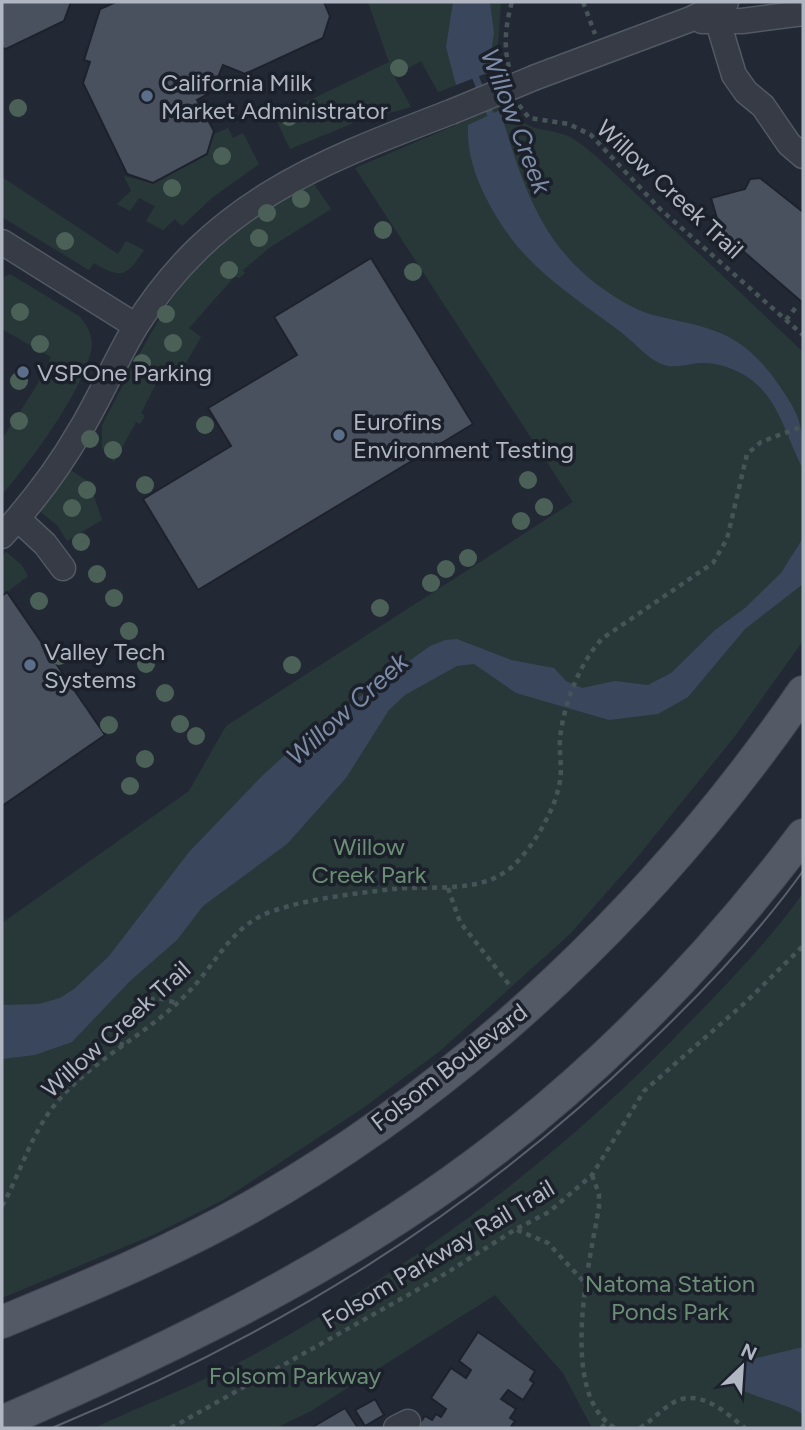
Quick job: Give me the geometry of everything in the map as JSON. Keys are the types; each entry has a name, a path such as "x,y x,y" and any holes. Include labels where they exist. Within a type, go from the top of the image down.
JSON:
{"main road":[{"name":"Folsom Boulevard","path":"2,1322 161,1254 252,1206 336,1153 443,1078 527,1006 618,921 764,750 803,692"},
{"path":"2,1422 175,1344 260,1300 428,1198 535,1116 612,1048 703,957 803,835"}],"street":[{"path":"63,568 46,544 10,527 63,458 136,326 189,258 223,225 260,198 340,155 602,51 694,11 803,13"},
{"path":"722,12 734,75 747,92 763,106 789,144 803,156"},
{"path":"2,242 136,326"}],"path":[{"path":"511,75 506,54 507,19 512,2"},
{"path":"583,2 602,51"},
{"name":"Willow Creek Trail","path":"517,97 520,108 529,118 569,124 591,135 660,209 803,335"},
{"path":"786,320 797,306"},
{"name":"Willow Creek Trail","path":"2,1206 20,1166 54,1106 85,1075 194,987 244,925 264,914 337,897 396,889 448,888 483,882 514,865 552,806 559,786 564,717 585,663 603,638 713,563 727,539 747,454 754,446 803,426"},
{"path":"448,888 460,922 527,1006"},
{"name":"Folsom Parkway Rail Trail","path":"171,1428 550,1212 592,1175 644,1091 747,1001 803,946"},
{"path":"121,1048 128,1017 142,1001 158,998 177,1003"},
{"path":"592,1175 599,1194 599,1207 584,1282 584,1369 595,1404 607,1423 615,1428"},
{"path":"2,1186 11,1190"},
{"path":"516,1229 548,1243 584,1282"},
{"path":"640,1428 675,1401 688,1397 709,1402 745,1428"},
{"path":"601,1428 607,1423"}],"green space":[{"path":"368,2 501,2 496,70 438,92 421,61 394,76 411,107 356,122 290,149 275,117 389,62"},
{"name":"Willow Creek Park","path":"510,102 521,120 528,125 570,137 598,158 803,352 803,641 735,736 635,860 570,934 440,1051 363,1108 223,1200 153,1235 2,1298 2,923 189,791 226,726 573,502 355,168"},
{"path":"228,128 233,138 243,133 259,164 213,197 182,226 175,219 163,230 146,221 155,206 139,198 130,211 117,204 131,191 124,176 153,183 207,154 212,135"},
{"path":"2,177 118,254 126,241 144,250 123,273 111,272 94,263 89,270 2,217"},
{"path":"314,184 331,209 269,248 243,270 245,273 239,278 235,276 189,328 201,337 176,380 161,374 141,413 145,416 140,424 136,422 114,462 102,448 102,425 170,302 199,265 234,233 273,206"},
{"path":"10,274 79,316 90,332 92,346 77,388 66,407 2,495 2,439 36,387 51,357 2,329 2,278"},
{"path":"67,468 89,482 102,520 67,541 57,525 38,510"},
{"path":"6,552 21,564 28,576 2,596 2,556"},
{"name":"Natoma Station Ponds Park","path":"803,893 803,1428 592,1428 563,1373 495,1295 311,1411 276,1428 94,1428 197,1383 257,1353 374,1283 485,1205 590,1119 640,1073 748,961"}],"water":[{"path":"453,2 490,2 494,33 490,59 492,71 456,85 446,47"},
{"path":"500,110 521,175 539,216 565,254 596,284 634,308 707,328 736,341 749,351 776,381 796,413 801,431 803,469 774,406 746,376 718,365 700,363 669,366 654,360 544,274 513,241 485,196 472,162 469,144 468,125"},
{"path":"803,538 803,584 745,629 688,697 658,714 609,720 516,693 474,664 457,666 405,695 389,710 346,778 287,844 203,906 177,940 130,981 72,1042 35,1055 2,1059 2,1005 39,1004 60,998 74,989 109,956 189,852 260,778 308,734 430,646 457,639 511,660 554,668 566,681 582,688 615,681 648,685 671,673 715,630 745,608 781,573"},
{"path":"803,1347 803,1414 747,1392 732,1383 734,1370 740,1362"}],"building":[{"path":"2,2 71,2 64,21 6,49 2,48"},
{"name":"California Milk Market Administrator","path":"116,2 324,2 330,16 323,38 245,74 223,65 212,92 197,100 214,131 207,154 153,183 127,174 83,83 90,62 84,60 100,9"},
{"path":"760,178 803,212 803,303 721,232 711,198 745,189 750,179"},
{"name":"Eurofins Environment Testing","path":"371,258 473,424 198,590 143,499 231,446 208,408 297,355 274,317"},
{"name":"Valley Tech Systems","path":"7,592 105,735 2,806 2,596"},
{"path":"478,1332 535,1371 530,1380 534,1383 523,1400 508,1390 501,1399 516,1409 510,1418 515,1421 510,1428 416,1428 425,1416 432,1420 436,1414 441,1417 446,1409 431,1398 451,1368 466,1378 471,1370 459,1361"},
{"path":"375,1399 384,1415 365,1426 355,1410"},
{"path":"345,1408 358,1428 311,1428"}],"waterway":[{"name":"Willow Creek","path":"473,71 493,121"}],"tram line":[{"path":"52,1428 214,1353 291,1311 439,1218 578,1109 644,1048 728,963 803,871"}],"place":[{"name":"California Milk Market Administrator","path":"147,96"},
{"name":"VSPOne Parking","path":"23,372"},
{"name":"Eurofins Environment Testing","path":"339,435"},
{"name":"Valley Tech Systems","path":"30,665"}],"park label":[{"name":"Folsom Parkway","path":"295,1375"}]}
